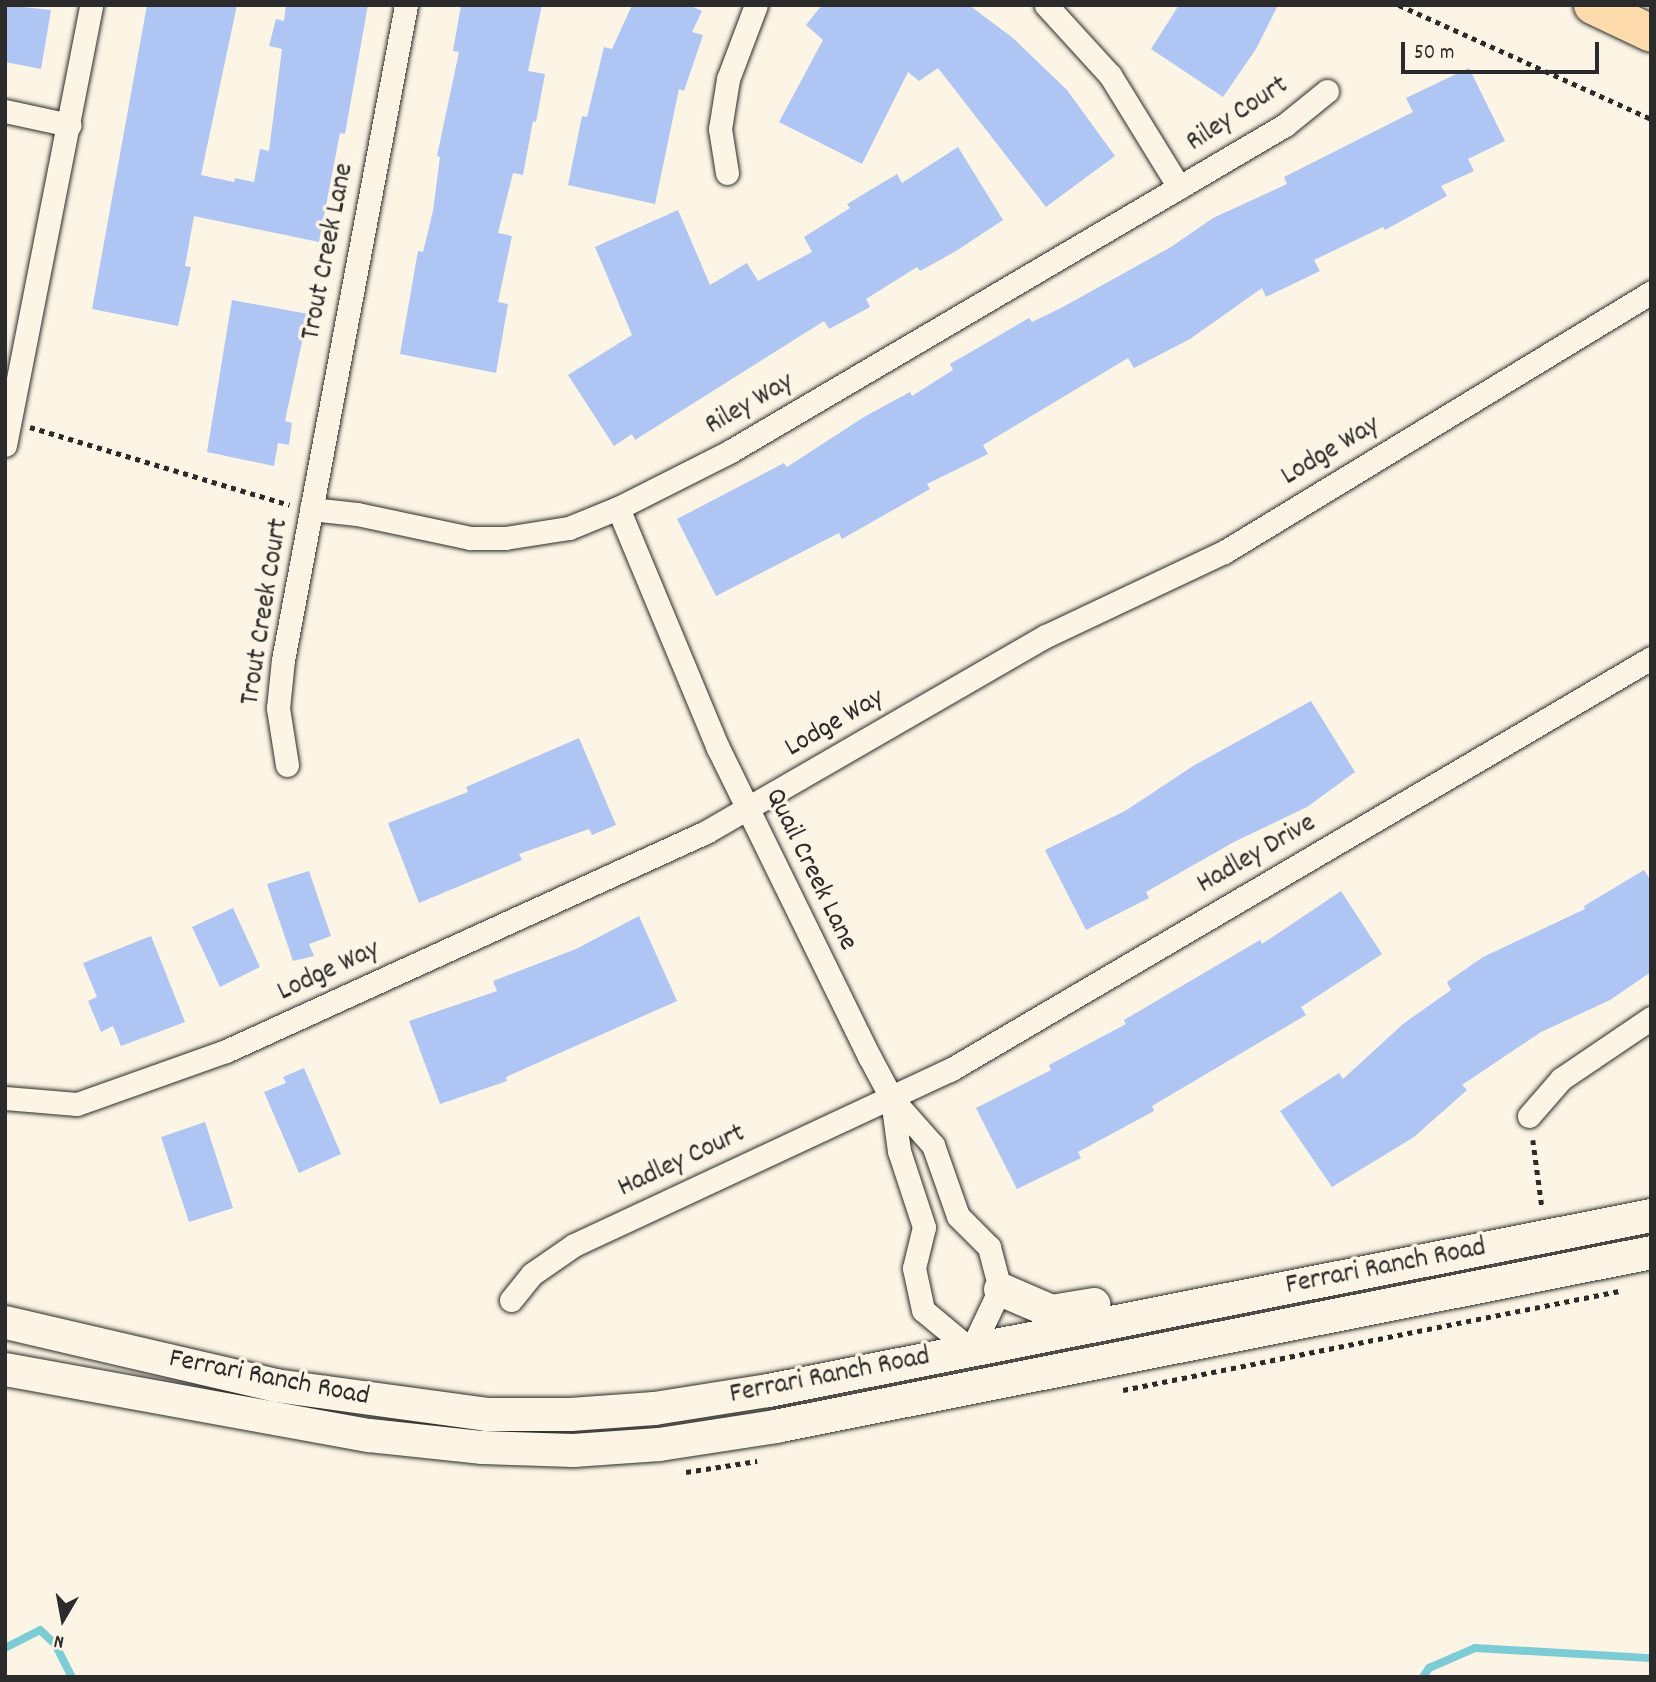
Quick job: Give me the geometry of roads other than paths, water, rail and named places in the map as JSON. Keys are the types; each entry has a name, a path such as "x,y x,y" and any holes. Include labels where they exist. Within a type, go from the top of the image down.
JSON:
{"main road":[{"path":"1592,5 1651,33"},
{"name":"Ferrari Ranch Road","path":"5,1322 275,1385 486,1414 654,1408 971,1350 1651,1215"},
{"name":"Ferrari Ranch Road","path":"5,1369 369,1435 482,1447 573,1450 718,1436 1651,1252"},
{"path":"1000,1289 1051,1311 1208,1282 1366,1272"},
{"path":"971,1350 980,1385"}],"street":[{"path":"7,430 91,5"},
{"name":"Trout Creek Lane","path":"311,509 405,5"},
{"path":"727,173 720,130 728,79 756,5"},
{"path":"1046,5 1110,75 1179,187"},
{"name":"Riley Court","path":"1179,187 1285,125 1327,91"},
{"path":"5,111 69,125"},
{"name":"Riley Way","path":"311,509 357,514 470,538 505,538 569,528 618,508 729,453 1179,187"},
{"name":"Lodge Way","path":"5,1098 78,1104 226,1051 706,832 1046,636 1224,552 1651,292"},
{"name":"Quail Creek Lane","path":"618,508 747,808 892,1099"},
{"name":"Trout Creek Court","path":"286,765 278,708 311,509"},
{"name":"Hadley Drive","path":"892,1099 950,1070 1651,658"},
{"path":"1529,1116 1561,1079 1651,1018"},
{"path":"892,1099 933,1145 958,1216 989,1247 1000,1289 971,1350 923,1310 914,1268 925,1227 899,1151 892,1099"},
{"name":"Hadley Court","path":"512,1300 532,1274 574,1245 892,1099"},
{"path":"925,1227 958,1216"}],"waterway":[{"path":"5,1648 40,1630 55,1644 72,1677"},
{"path":"1423,1677 1429,1668 1475,1648 1651,1658"}]}
